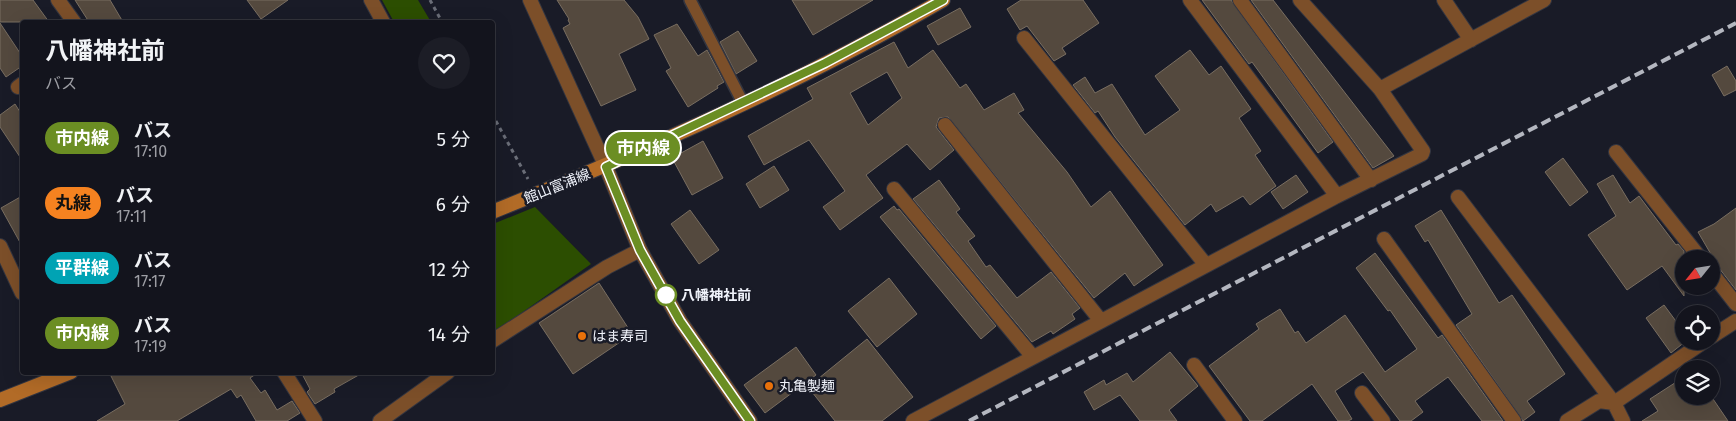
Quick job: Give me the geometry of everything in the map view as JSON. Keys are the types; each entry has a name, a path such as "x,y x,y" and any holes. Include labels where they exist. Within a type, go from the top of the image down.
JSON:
{"main road":[{"name":"館山富浦線","path":"495,211 606,167 743,103 825,63 943,0"},
{"path":"0,400 62,375"}],"street":[{"path":"58,0 73,20"},
{"path":"371,0 382,20"},
{"path":"530,0 606,167 640,250 680,321 750,421"},
{"path":"1190,0 1337,196"},
{"path":"1240,0 1371,180"},
{"path":"913,421 1337,196 1422,154 1423,151 1380,89 1300,0"},
{"path":"1444,0 1471,40"},
{"path":"1380,89 1544,0"},
{"path":"1024,38 1206,265"},
{"path":"944,125 1101,321"},
{"path":"1616,152 1693,250"},
{"path":"894,189 1033,357"},
{"path":"1458,197 1614,403 1623,421"},
{"path":"1384,239 1514,421"},
{"path":"0,246 20,289"},
{"path":"495,339 607,266 640,250"},
{"path":"1720,284 1736,304"},
{"path":"1720,331 1736,321"},
{"path":"1567,421 1599,401 1614,403 1692,350"},
{"path":"1194,365 1235,421"},
{"path":"286,375 315,421"},
{"path":"380,421 444,375"},
{"path":"1362,393 1383,421"}],"lane":[{"path":"690,0 743,103"}],"path":[{"path":"430,0 441,20"},
{"path":"495,119 537,194"}],"green space":[{"path":"382,0 418,0 430,20 393,20"},
{"path":"535,207 591,264 495,332 495,223"}],"building":[{"path":"0,0 33,0 48,20 20,20 20,22 0,22"},
{"path":"75,0 110,0 122,20 88,20"},
{"path":"247,0 288,0 261,19"},
{"path":"557,0 624,0 638,17 649,39 619,54 636,90 601,106 563,28 570,24 569,19"},
{"path":"792,0 873,0 813,35"},
{"path":"1021,0 1083,0 1099,23 1062,48 1066,54 1054,61 1027,26 1020,30 1007,9"},
{"path":"1202,0 1231,0 1333,142 1318,153 1252,62 1249,64"},
{"path":"1251,0 1273,0 1394,156 1373,168"},
{"path":"960,8 971,27 938,45 927,26"},
{"path":"0,23 20,53 20,67 6,77 0,68"},
{"path":"677,24 698,56 707,50 724,82 717,86 718,88 688,107 666,71 671,68 654,35"},
{"path":"738,31 757,61 736,74 720,42"},
{"path":"894,42 908,68 933,50 960,88 966,84 984,110 1014,93 1024,110 1018,113 1067,172 1091,207 1110,191 1163,265 1134,286 1125,273 1094,298 948,117 939,118 936,127 954,150 930,170 907,144 866,175 883,198 840,230 823,207 845,191 809,140 764,165 748,136 813,99 807,88","holes":["887,72 902,98 868,125 850,93"]},
{"path":"1190,50 1209,75 1221,66 1251,109 1239,118 1261,151 1255,155 1276,186 1250,205 1243,196 1216,212 1211,204 1185,225 1115,137 1098,111 1095,113 1073,85 1085,77 1095,93 1112,84 1145,135 1180,110 1155,76"},
{"path":"1727,66 1736,81 1736,90 1724,96 1712,75"},
{"path":"15,104 20,112 20,157 0,127 0,115"},
{"path":"703,141 723,178 692,195 672,158"},
{"path":"1563,158 1588,192 1570,206 1545,172"},
{"path":"774,166 789,190 760,208 746,184"},
{"path":"1296,175 1308,192 1283,209 1271,192"},
{"path":"1613,175 1630,203 1639,196 1676,245 1678,244 1683,250 1675,250 1675,284 1662,266 1627,290 1588,235 1616,216 1597,184"},
{"path":"939,180 960,209 956,212 975,236 968,241 986,267 990,265 1017,298 1051,272 1080,308 1072,314 1075,319 1053,334 1051,331 1032,342 913,199"},
{"path":"20,197 20,242 1,208"},
{"path":"894,206 897,210 899,209 996,326 981,339 880,217"},
{"path":"1736,208 1736,290 1720,269 1720,250 1708,250 1698,232 1714,224"},
{"path":"690,210 719,250 699,264 671,224"},
{"path":"1441,210 1499,303 1512,295 1565,374 1527,401 1535,412 1523,421 1456,325 1472,314 1428,240 1425,242 1415,226"},
{"path":"1375,253 1438,338 1442,335 1503,421 1482,421 1448,377 1415,401 1423,412 1411,421 1400,421 1363,372 1335,391 1352,419 1348,421 1338,421 1312,384 1262,421 1250,421 1209,366 1259,329 1256,324 1280,309 1295,333 1298,331 1306,343 1345,315 1385,372 1417,349 1390,310 1388,311 1356,268"},
{"path":"889,278 917,314 877,347 848,311"},
{"path":"599,283 632,334 573,374 539,323"},
{"path":"1664,305 1675,320 1675,350 1671,353 1646,318"},
{"path":"867,339 913,397 882,421 835,421 808,387"},
{"path":"796,347 816,375 765,413 744,385"},
{"path":"1170,352 1198,386 1169,410 1177,421 1140,421 1120,395 1094,410 1084,392 1104,380 1106,385 1127,373 1133,382"},
{"path":"110,375 254,375 250,378 261,393 265,390 277,410 292,401 300,413 287,421 256,421 241,395 237,398 231,389 177,421 97,421 125,404"},
{"path":"303,375 359,375 334,389 335,392 315,404 307,392 310,389"},
{"path":"1675,383 1675,405 1717,405 1728,421 1642,421 1658,411 1650,399"}],"railway":[{"path":"969,421 1736,23"}],"bus line":[{"name":"市内線","path":"750,421 680,321 640,250 606,167 825,63 913,18 943,0"}],"place":[{"name":"八幡神社前","path":"666,295"},
{"name":"はま寿司","path":"582,336"},
{"name":"丸亀製麺","path":"769,386"}]}
